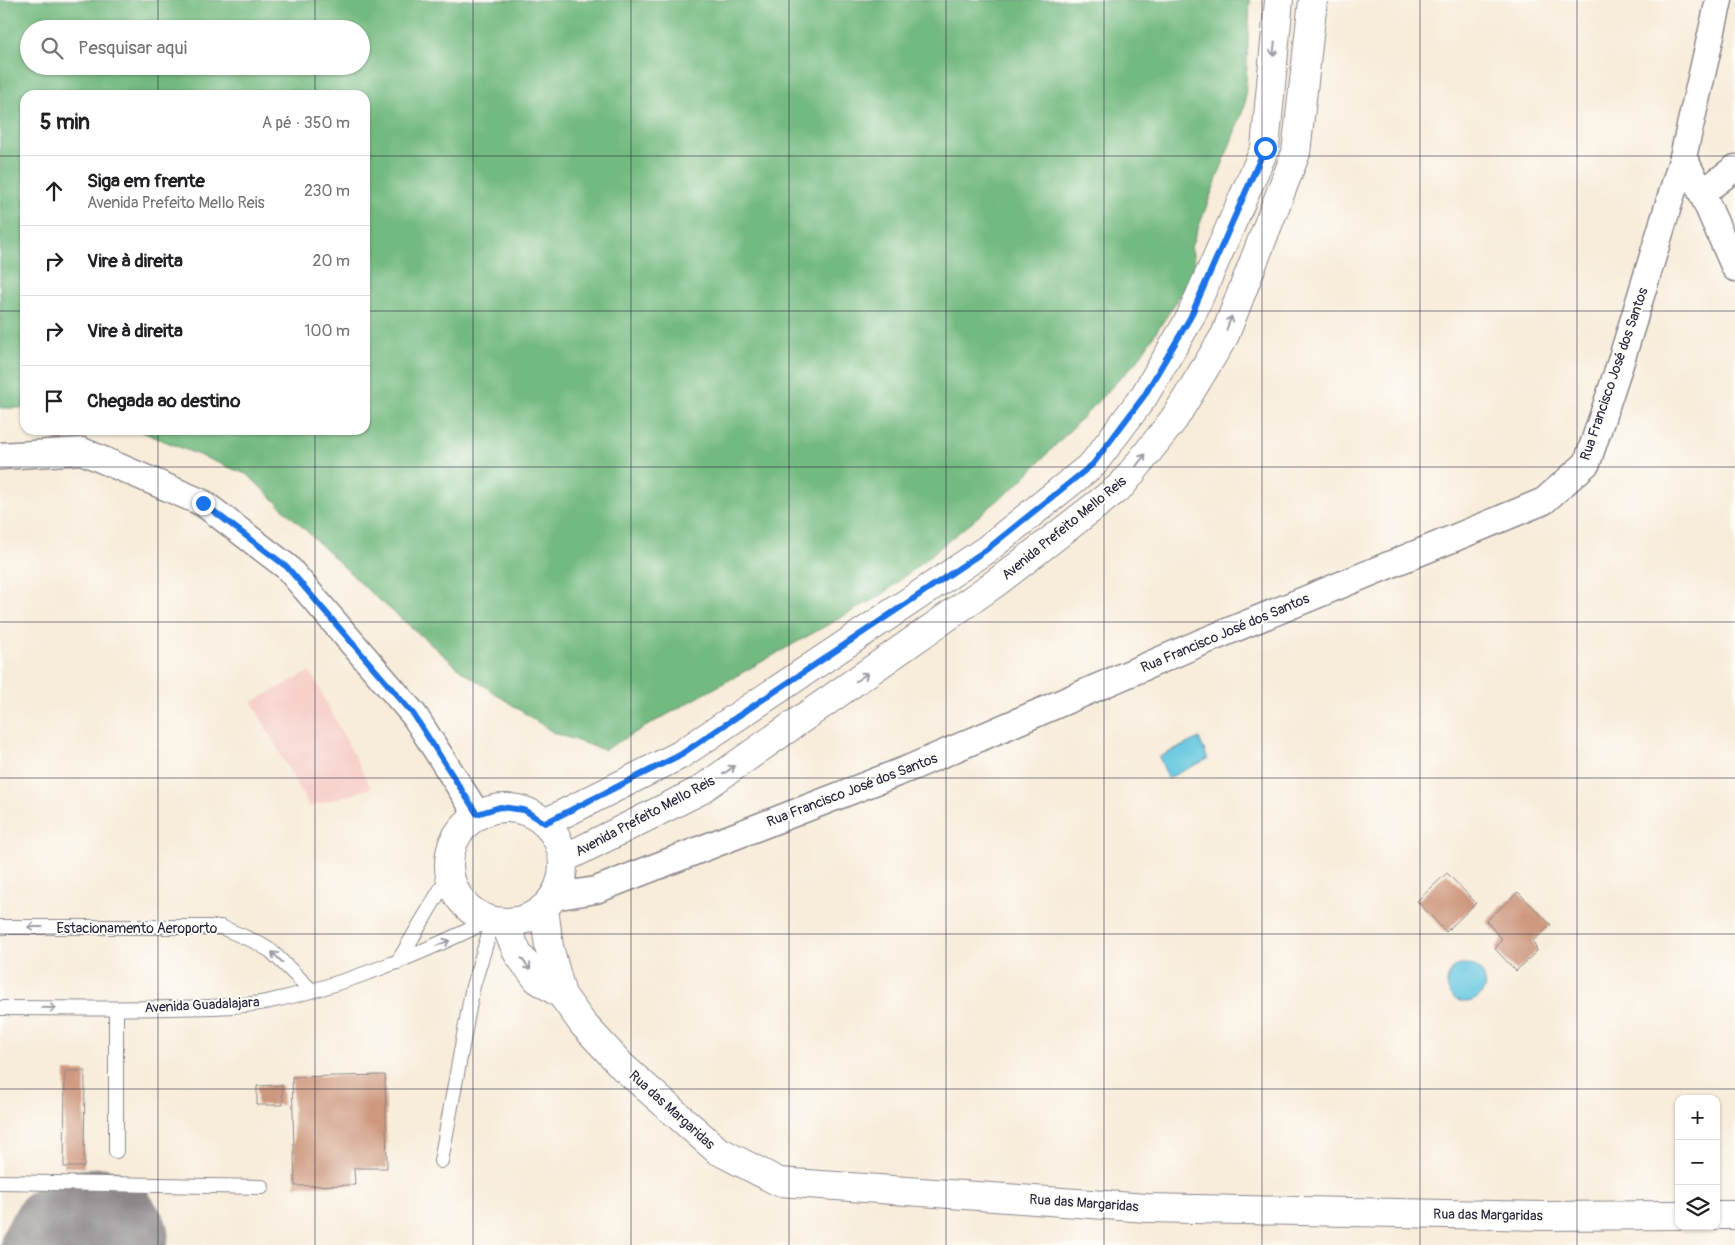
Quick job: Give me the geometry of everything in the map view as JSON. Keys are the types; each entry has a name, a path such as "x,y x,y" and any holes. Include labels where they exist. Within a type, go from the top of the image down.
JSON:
{"street":[{"path":"545,823 680,755 986,550 1093,464 1144,396 1190,318 1265,148 1279,0"},
{"name":"Avenida Prefeito Mello Reis","path":"563,859 699,791 997,582 1122,485 1174,419 1225,335 1296,154 1313,0"},
{"name":"Rua Francisco José dos Santos","path":"548,902 596,890 910,768 1200,643 1544,501 1587,463 1621,361 1682,157 1719,0"},
{"path":"1682,157 1702,193 1735,268"},
{"path":"1702,193 1735,168"},
{"path":"0,456 82,451 203,503 287,567 414,715 477,814"},
{"path":"500,807 524,810 545,823 557,839 563,859 561,878 548,902 526,919 496,921 471,911 457,895 449,875 448,858 453,840 463,826 477,814 500,807"},
{"name":"Rua das Margaridas","path":"548,902 549,947 562,995 583,1024 623,1066 717,1150 779,1182 1148,1208 1544,1216 1675,1215"},
{"name":"Rua das Margaridas","path":"496,921 538,980 562,995"},
{"path":"1720,1215 1735,1215"}],"lane":[{"path":"398,962 449,875"},
{"path":"441,1161 473,986 496,921"},
{"name":"Avenida Guadalajara","path":"0,1008 116,1009 209,1007 264,1002 312,991 398,962 496,921"},
{"name":"Estacionamento Aeroporto","path":"0,927 221,927 256,942 271,951 312,991"},
{"path":"116,1009 116,1151"},
{"path":"0,1182 262,1187"}],"shaded area":[{"path":"310,671 371,788 309,807 252,702"}],"green space":[{"path":"0,0 1250,0 1245,105 1191,247 1197,270 1137,361 1017,485 883,594 604,750 554,733 462,671 369,591 248,475 149,435 370,435 370,90 20,90 20,408 0,408"}],"water":[{"path":"1199,738 1208,759 1168,778 1159,757"},
{"path":"1466,964 1479,970 1485,983 1479,996 1466,1002 1453,996 1447,983 1453,970"}],"building":[{"path":"1447,873 1476,903 1446,932 1417,901"},
{"path":"1518,892 1551,925 1533,941 1537,951 1516,971 1495,949 1502,939 1486,921"},
{"path":"65,1071 85,1071 84,1167 64,1167"},
{"path":"385,1075 387,1168 354,1168 355,1185 295,1186 292,1077"},
{"path":"282,1085 283,1105 257,1105 257,1086"}],"taxiway":[{"path":"40,1245 53,1224 75,1210 100,1207 118,1218 129,1235 128,1245"}],"route":[{"path":"203,503 287,567 414,715 477,814 500,807 524,810 545,823 680,755 986,550 1093,464 1144,396 1190,318 1265,148"}]}
